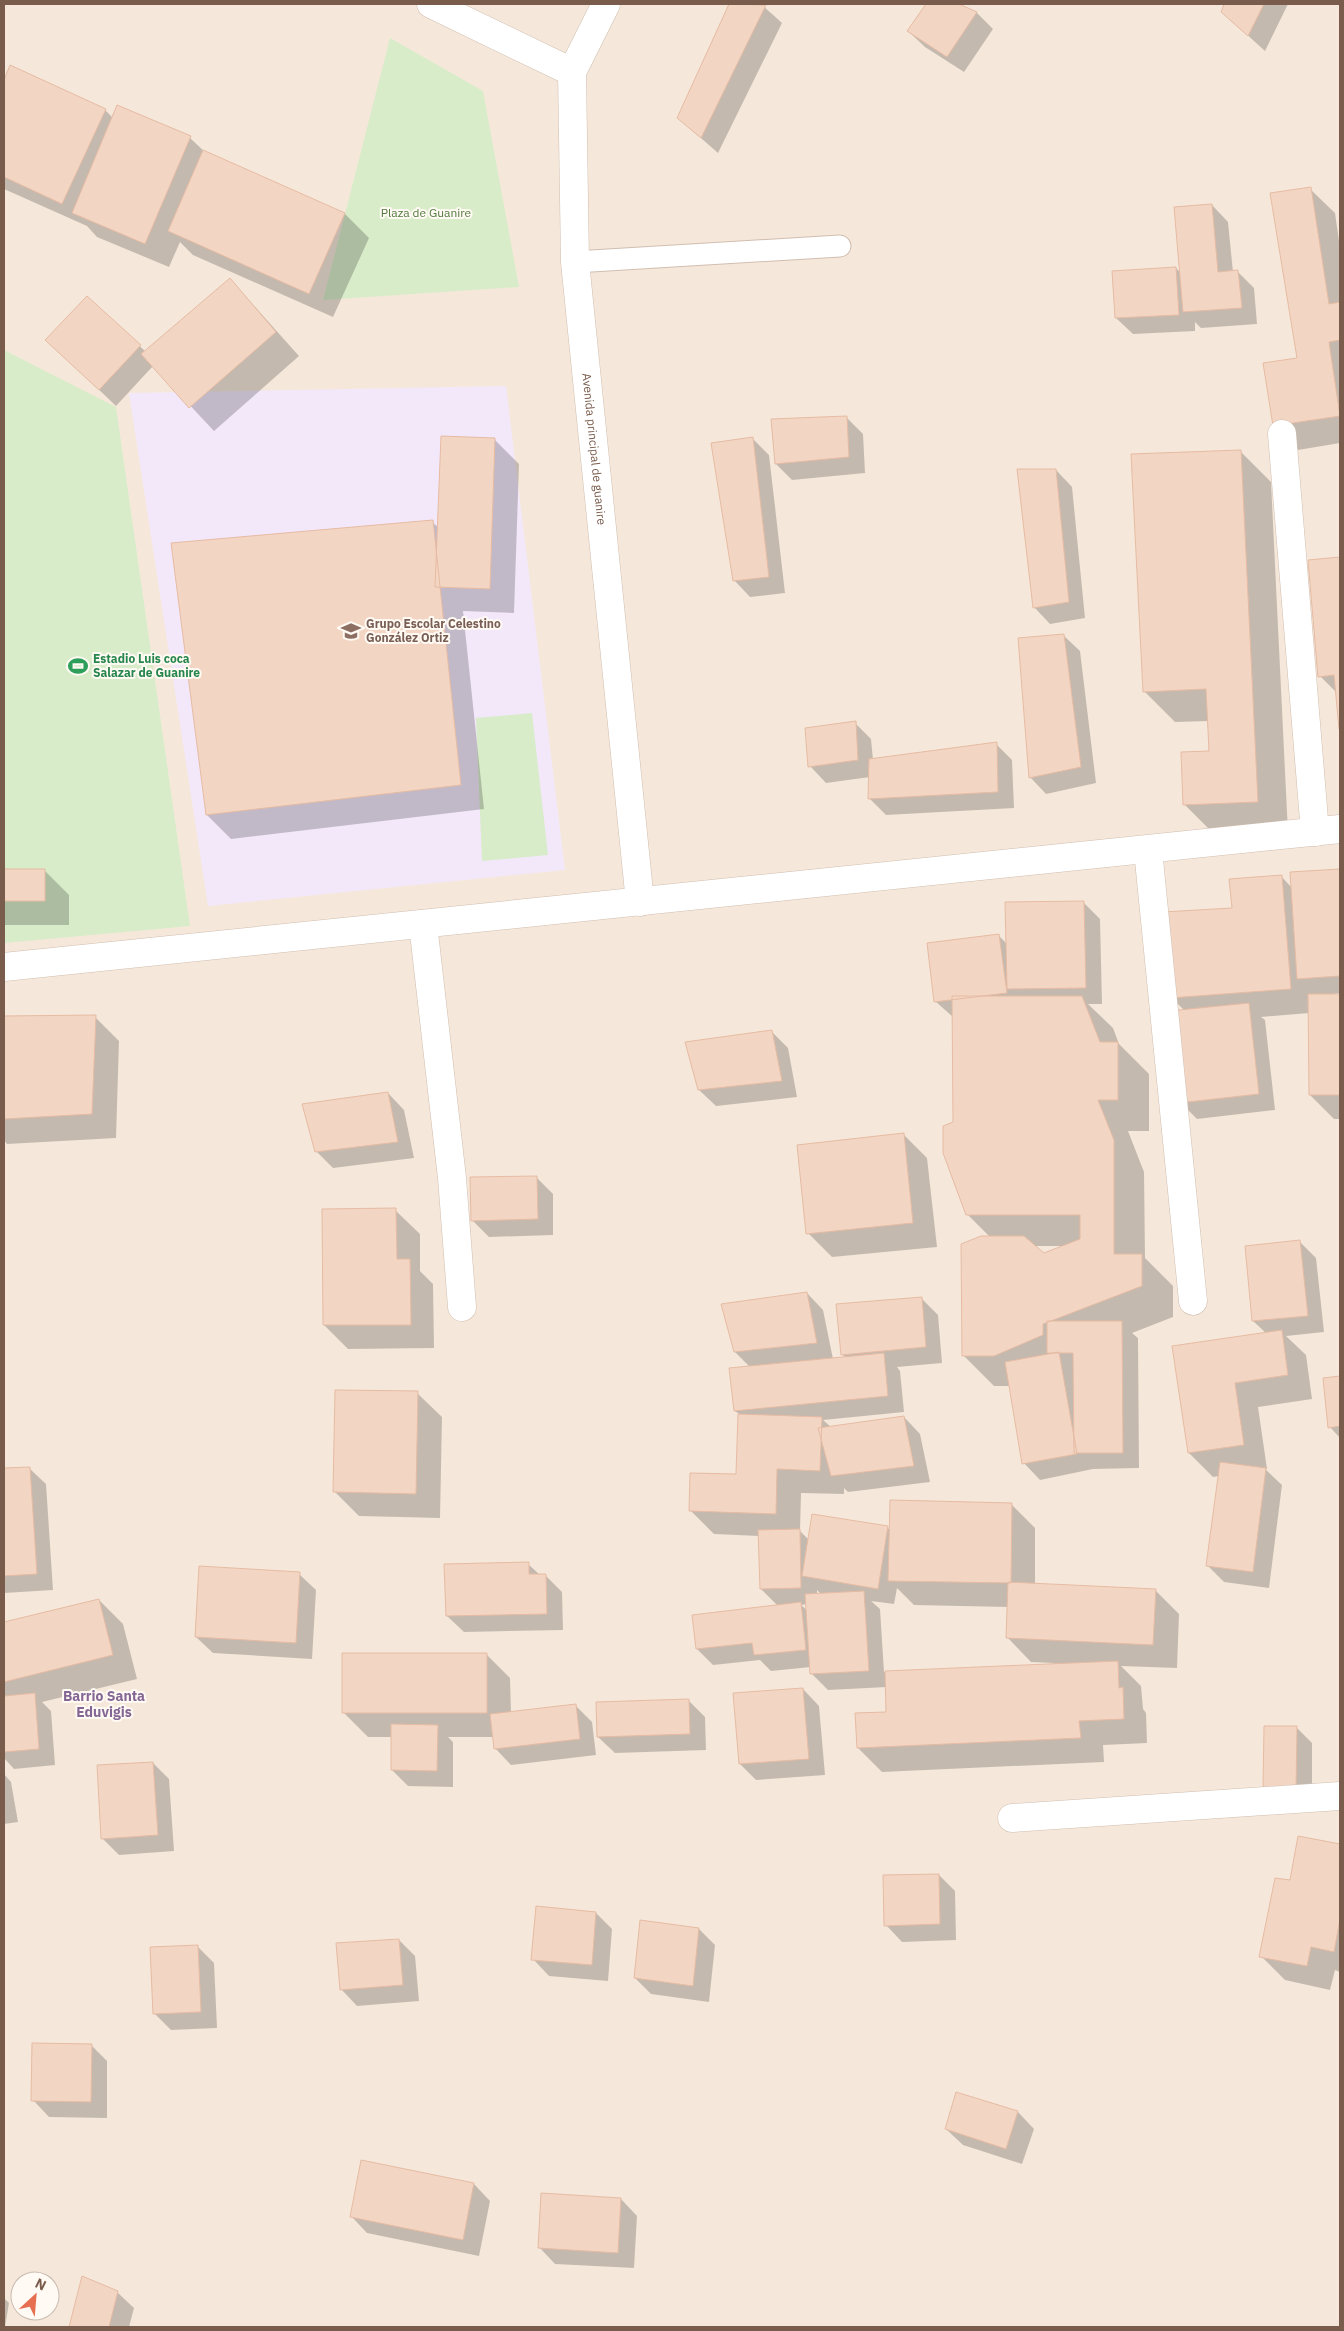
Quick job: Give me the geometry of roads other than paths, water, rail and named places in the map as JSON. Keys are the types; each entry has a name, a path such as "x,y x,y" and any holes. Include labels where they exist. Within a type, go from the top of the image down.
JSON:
{"street":[{"path":"431,4 572,72"},
{"name":"Avenida principal de guanire","path":"606,4 572,72 575,262 640,902"},
{"path":"4,967 1328,831 1282,434"},
{"path":"1148,850 1193,1301"},
{"path":"423,924 452,1178 462,1307"},
{"path":"1012,1818 1340,1796"}],"lane":[{"path":"575,262 840,246"}],"place":[{"name":"Grupo Escolar Celestino González Ortiz","path":"351,631"},
{"name":"Estadio Luis coca Salazar de Guanire","path":"78,666"}],"district":[{"name":"Barrio Santa Eduvigis","path":"104,1704"}],"park label":[{"name":"Plaza de Guanire","path":"426,213"}]}
